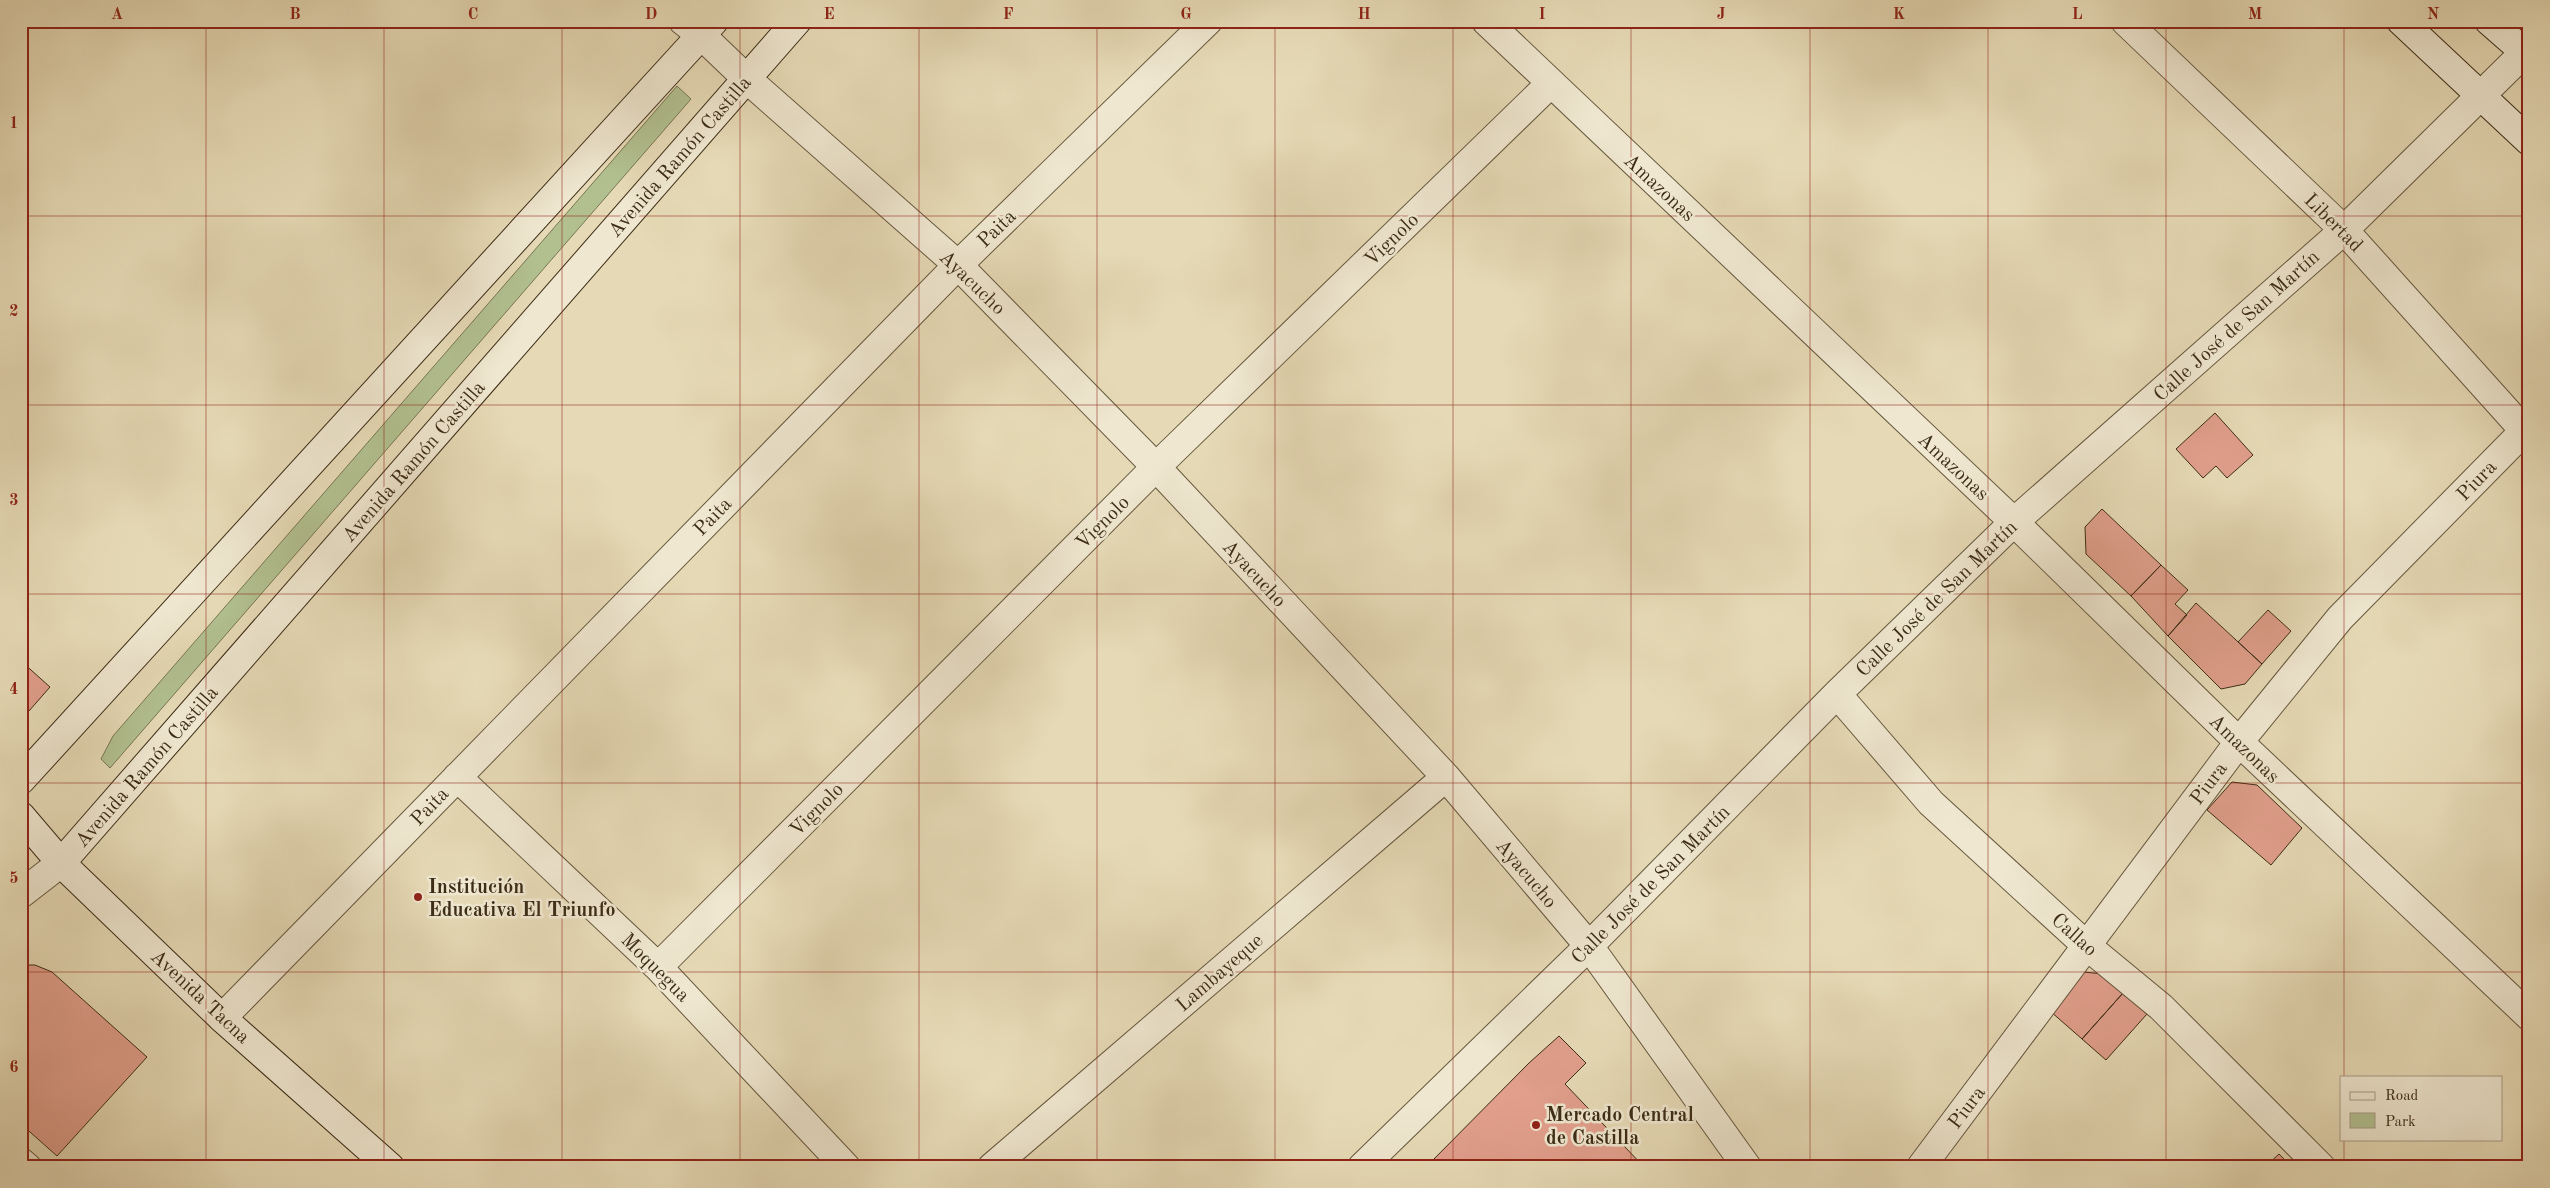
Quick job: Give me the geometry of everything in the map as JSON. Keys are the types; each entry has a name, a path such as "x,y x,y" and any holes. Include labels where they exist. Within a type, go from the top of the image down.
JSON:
{"street":[{"name":"Avenida Ramón Castilla","path":"21,894 61,863 797,21"},
{"name":"Paita","path":"222,1018 958,265 1208,21"},
{"name":"Amazonas","path":"1486,21 2014,522 2239,742 2529,1016"},
{"name":"Libertad","path":"2125,21 2344,230 2527,431"},
{"path":"2401,21 2480,98 2529,141"},
{"path":"2489,21 2527,52"},
{"name":"Ayacucho","path":"700,26 747,79 958,265 1156,467 1446,777 1589,946 1747,1167"},
{"path":"21,780 700,26"},
{"name":"Calle José de San Martín","path":"1362,1167 1589,946 1836,694 2014,522 2344,230 2527,52"},
{"name":"Vignolo","path":"658,967 1156,467 1551,83"},
{"name":"Piura","path":"1920,1167 2239,742 2340,618 2527,431"},
{"name":"Callao","path":"1836,694 1931,803 2087,946 2161,1006 2321,1167"},
{"name":"Moquegua","path":"457,777 658,967 846,1167"},
{"name":"Lambayeque","path":"992,1167 1446,777"},
{"name":"Avenida Tacna","path":"21,816 61,863 222,1018 390,1167"},
{"path":"21,1162 27,1167"}],"green space":[{"path":"677,86 691,99 110,768 101,759 113,736"}],"building":[{"path":"2215,413 2253,455 2227,478 2216,466 2203,478 2176,449"},
{"path":"2102,509 2161,565 2131,596 2086,554 2085,527"},
{"path":"2161,565 2188,590 2175,604 2187,615 2168,636 2131,596"},
{"path":"2196,603 2262,664 2245,684 2221,689 2168,636"},
{"path":"2268,610 2291,631 2262,664 2238,642"},
{"path":"21,661 50,687 29,711 21,705"},
{"path":"2232,782 2257,785 2302,828 2271,865 2207,810"},
{"path":"21,965 35,965 52,972 147,1057 57,1156 21,1124"},
{"path":"2083,972 2104,974 2123,993 2082,1039 2050,1011"},
{"path":"2123,993 2147,1014 2106,1060 2082,1039"},
{"name":"Mercado Central de Castilla","path":"1559,1036 1586,1063 1565,1084 1644,1167 1426,1167 1529,1063"},
{"path":"2279,1154 2292,1167 2265,1167"}],"place":[{"name":"Institución Educativa El Triunfo","path":"418,897"},
{"name":"Mercado Central de Castilla","path":"1536,1125"}]}
